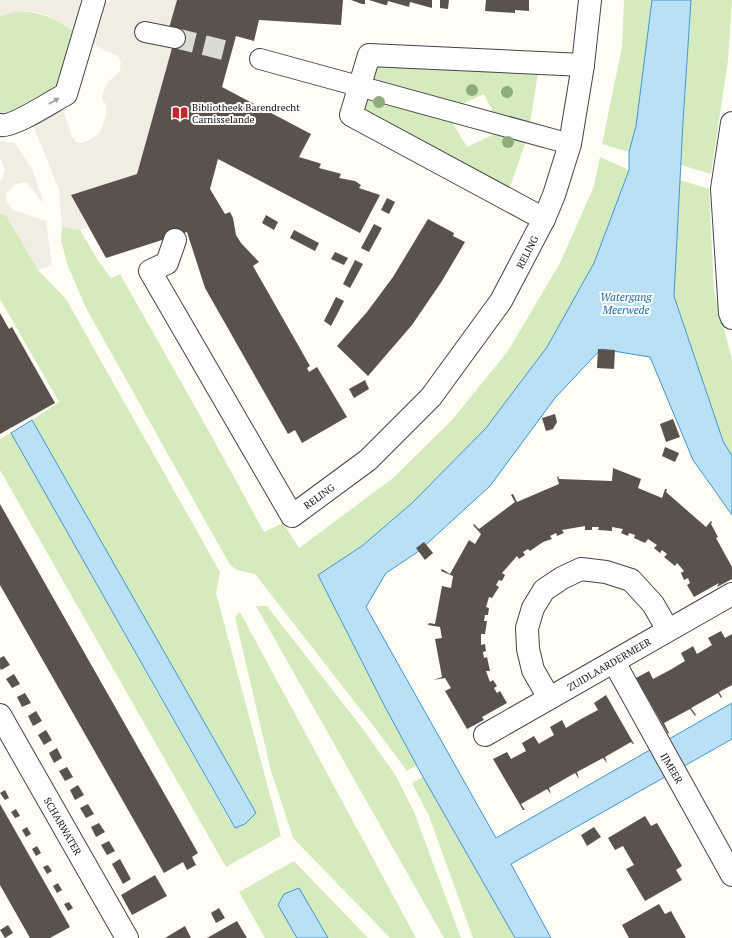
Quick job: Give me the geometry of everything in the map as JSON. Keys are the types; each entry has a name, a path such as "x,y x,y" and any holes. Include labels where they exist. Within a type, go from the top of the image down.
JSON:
{"street":[{"path":"0,125 5,127 20,120 66,94 94,0"},
{"name":"RELING","path":"175,240 167,262 150,271 292,516 368,460 431,397 501,301 544,219 554,195 570,144 583,65 590,0"},
{"path":"145,32 175,38"},
{"path":"544,219 351,115 369,55 583,65"},
{"path":"260,59 570,144"},
{"path":"732,123 722,189 730,312 732,318"},
{"path":"549,698 533,670 528,649 527,628 533,608 544,590 562,578 581,569 606,572 631,580 653,604 668,630"},
{"name":"ZUIDLAARDERMEER","path":"485,734 732,594"},
{"name":"IJMEER","path":"614,662 732,875"},
{"name":"SCHARWATER","path":"0,715 127,938"}],"green space":[{"path":"624,0 652,0 636,126 629,152 602,144 622,47"},
{"path":"691,0 732,0 728,60 711,174 681,165"},
{"path":"20,11 36,13 48,17 73,30 57,86 3,115 0,114 0,16"},
{"path":"379,62 538,73 530,123 494,114 484,94 460,105 371,82"},
{"path":"367,93 449,117 467,147 501,131 527,138 510,187 362,111"},
{"path":"600,157 629,170 594,263 547,347 486,428 412,503 362,546 318,575 384,705 417,765 407,771 255,574 237,570 230,565 86,308 68,266 61,241 62,227 80,230 99,262 111,278 120,274 264,532 283,523 299,548 393,478 452,420 508,351 560,263 594,186"},
{"path":"680,180 709,189 714,291 732,359 732,456 723,441 674,294"},
{"path":"0,213 6,215 38,270 66,299 220,572 216,593 281,836 226,867 0,470 0,439 11,433 234,828 245,824 256,813 32,420 59,402 0,299"},
{"path":"256,606 267,606 363,729 396,776 414,812 461,938 444,938"},
{"path":"240,612 416,938 390,938 293,838 271,771 235,617"},
{"path":"423,777 515,938 473,938 429,816 412,783"},
{"path":"294,861 368,938 328,938 299,888 278,905 297,938 265,938 239,892"}],"shaded area":[{"path":"0,0 98,0 109,3 110,0 177,0 169,28 177,30 137,174 71,195 88,227 80,230 62,227 59,189 32,123 61,104 72,137 76,142 81,143 90,140 99,133 103,126 106,114 106,105 102,98 103,93 108,82 120,71 121,62 118,56 104,50 49,16 36,12 20,11 0,16"},
{"path":"0,141 15,143 33,171 42,198 43,203 27,183 14,185 6,194 7,202 13,210 46,221 52,265 38,270 6,215 0,213 0,182 3,178 5,169 0,158"}],"water":[{"name":"Watergang Meerwede","path":"652,0 691,0 674,296 723,441 732,456 732,515 693,460 650,357 601,349 555,398 490,486 419,551 386,573 366,607 496,838 732,703 732,739 511,864 551,938 515,938 423,777 384,705 318,575 362,546 412,503 486,428 547,347 594,263 629,170 629,152 636,126"},
{"path":"32,420 256,813 245,824 235,828 11,433"},
{"path":"299,888 328,938 297,938 278,905 284,894"}],"building":[{"path":"177,0 343,0 341,25 259,20 254,41 236,36 222,87 311,134 299,157 319,163 321,164 319,168 341,174 339,178 355,181 361,185 359,188 380,195 360,233 218,159 210,189 225,214 230,212 233,218 236,235 241,243 259,262 253,266 310,366 307,368 309,372 317,367 347,417 302,443 295,430 288,434 205,288 187,232 106,258 71,195 137,174 177,30 169,28"},
{"path":"351,0 365,0 365,4 362,4"},
{"path":"369,0 432,0 432,8 410,2 409,7 388,1 387,5 385,5"},
{"path":"440,0 449,0 448,9 440,8"},
{"path":"486,0 529,0 529,11 515,10 515,13 485,11"},
{"path":"387,198 395,202 389,214 381,210"},
{"path":"266,215 278,222 274,230 262,223"},
{"path":"428,219 454,233 453,236 465,242 442,281 412,325 368,376 337,346 367,312 393,277"},
{"path":"374,224 382,228 369,252 361,248"},
{"path":"294,230 319,243 315,251 290,238"},
{"path":"335,252 348,258 344,265 331,259"},
{"path":"355,260 363,264 350,288 343,284"},
{"path":"336,297 344,301 331,326 324,321"},
{"path":"0,313 9,329 12,327 55,403 0,434"},
{"path":"598,349 615,350 614,369 597,368"},
{"path":"365,380 369,389 354,398 349,389"},
{"path":"555,414 557,422 553,429 546,431 542,418"},
{"path":"673,419 680,437 666,442 660,424"},
{"path":"665,447 679,453 675,462 662,456"},
{"path":"613,468 641,479 638,488 662,498 665,489 667,489 666,492 706,527 711,521 711,524 718,537 716,538 732,567 732,579 717,587 719,583 694,597 687,585 690,583 688,578 684,580 681,573 684,571 677,563 675,566 664,557 667,554 662,550 660,553 654,548 657,545 648,539 645,543 634,538 635,535 629,533 628,536 621,533 623,529 612,527 612,531 598,530 599,527 592,527 592,530 585,530 585,526 562,530 564,533 557,536 556,533 550,536 552,539 543,542 530,551 528,549 523,552 525,555 519,559 517,556 502,573 505,575 502,581 499,580 496,585 499,587 492,598 489,597 486,607 489,608 488,615 485,615 484,621 487,621 485,634 481,634 481,645 485,644 486,651 483,652 484,658 487,657 490,671 486,671 490,682 493,680 497,686 494,688 497,693 500,691 507,703 482,717 484,720 467,729 445,691 451,688 445,678 433,680 442,677 435,639 442,638 440,627 428,625 429,623 435,624 442,586 451,588 453,576 441,571 442,569 450,574 469,540 475,544 481,534 473,525 474,524 479,529 515,502 511,495 513,494 517,502 559,484 558,476 559,479 612,481"},
{"path":"0,504 198,853 192,857 196,865 187,870 183,862 164,873 0,585"},
{"path":"424,542 433,553 425,560 416,548"},
{"path":"721,631 725,638 732,634 732,685 719,692 722,697 721,698 718,693 691,708 696,715 695,716 690,709 664,723 669,733 668,734 636,678 649,671 653,679 670,670 685,661 681,653 693,646 697,654 712,645 708,638"},
{"path":"4,656 10,665 1,670 0,658"},
{"path":"14,674 20,684 12,688 6,679"},
{"path":"25,693 31,703 22,707 17,697"},
{"path":"606,695 634,744 631,742 605,757 607,763 603,758 577,772 579,779 575,773 549,788 551,794 547,789 521,804 525,810 523,810 493,759 507,752 511,759 526,751 522,743 534,736 539,744 554,735 550,727 562,720 566,728 598,710 594,703"},
{"path":"36,711 42,721 33,726 28,716"},
{"path":"46,730 52,740 44,745 38,735"},
{"path":"57,748 62,758 54,763 49,753"},
{"path":"67,767 73,777 65,781 59,771"},
{"path":"78,785 84,795 75,800 70,790"},
{"path":"5,790 9,798 5,800 0,793"},
{"path":"0,804 70,927 50,938 30,938 0,885"},
{"path":"88,804 94,814 86,818 80,808"},
{"path":"16,809 20,816 15,818 11,812"},
{"path":"645,816 651,826 657,823 682,866 676,870 682,880 645,901 626,869 634,865 623,846 615,850 608,838"},
{"path":"99,823 105,832 96,837 91,827"},
{"path":"27,827 31,834 26,837 22,830"},
{"path":"594,827 601,837 587,846 581,835"},
{"path":"109,841 115,851 107,855 101,845"},
{"path":"37,846 41,853 36,856 32,849"},
{"path":"120,859 131,879 123,884 112,864"},
{"path":"48,865 52,871 47,874 43,867"},
{"path":"155,875 167,896 132,915 121,895"},
{"path":"58,883 62,890 57,893 53,886"},
{"path":"69,902 73,908 68,911 64,904"},
{"path":"659,904 665,914 671,911 686,938 629,938 622,925"},
{"path":"219,908 225,918 216,923 211,913"},
{"path":"237,921 247,938 207,938"},
{"path":"8,925 13,933 5,938 0,930"},
{"path":"185,926 191,938 165,938"}],"tunnel":[{"path":"175,38 232,52"}],"place":[{"name":"Bibliotheek Barendrecht Carnisselande","path":"180,113"}]}
